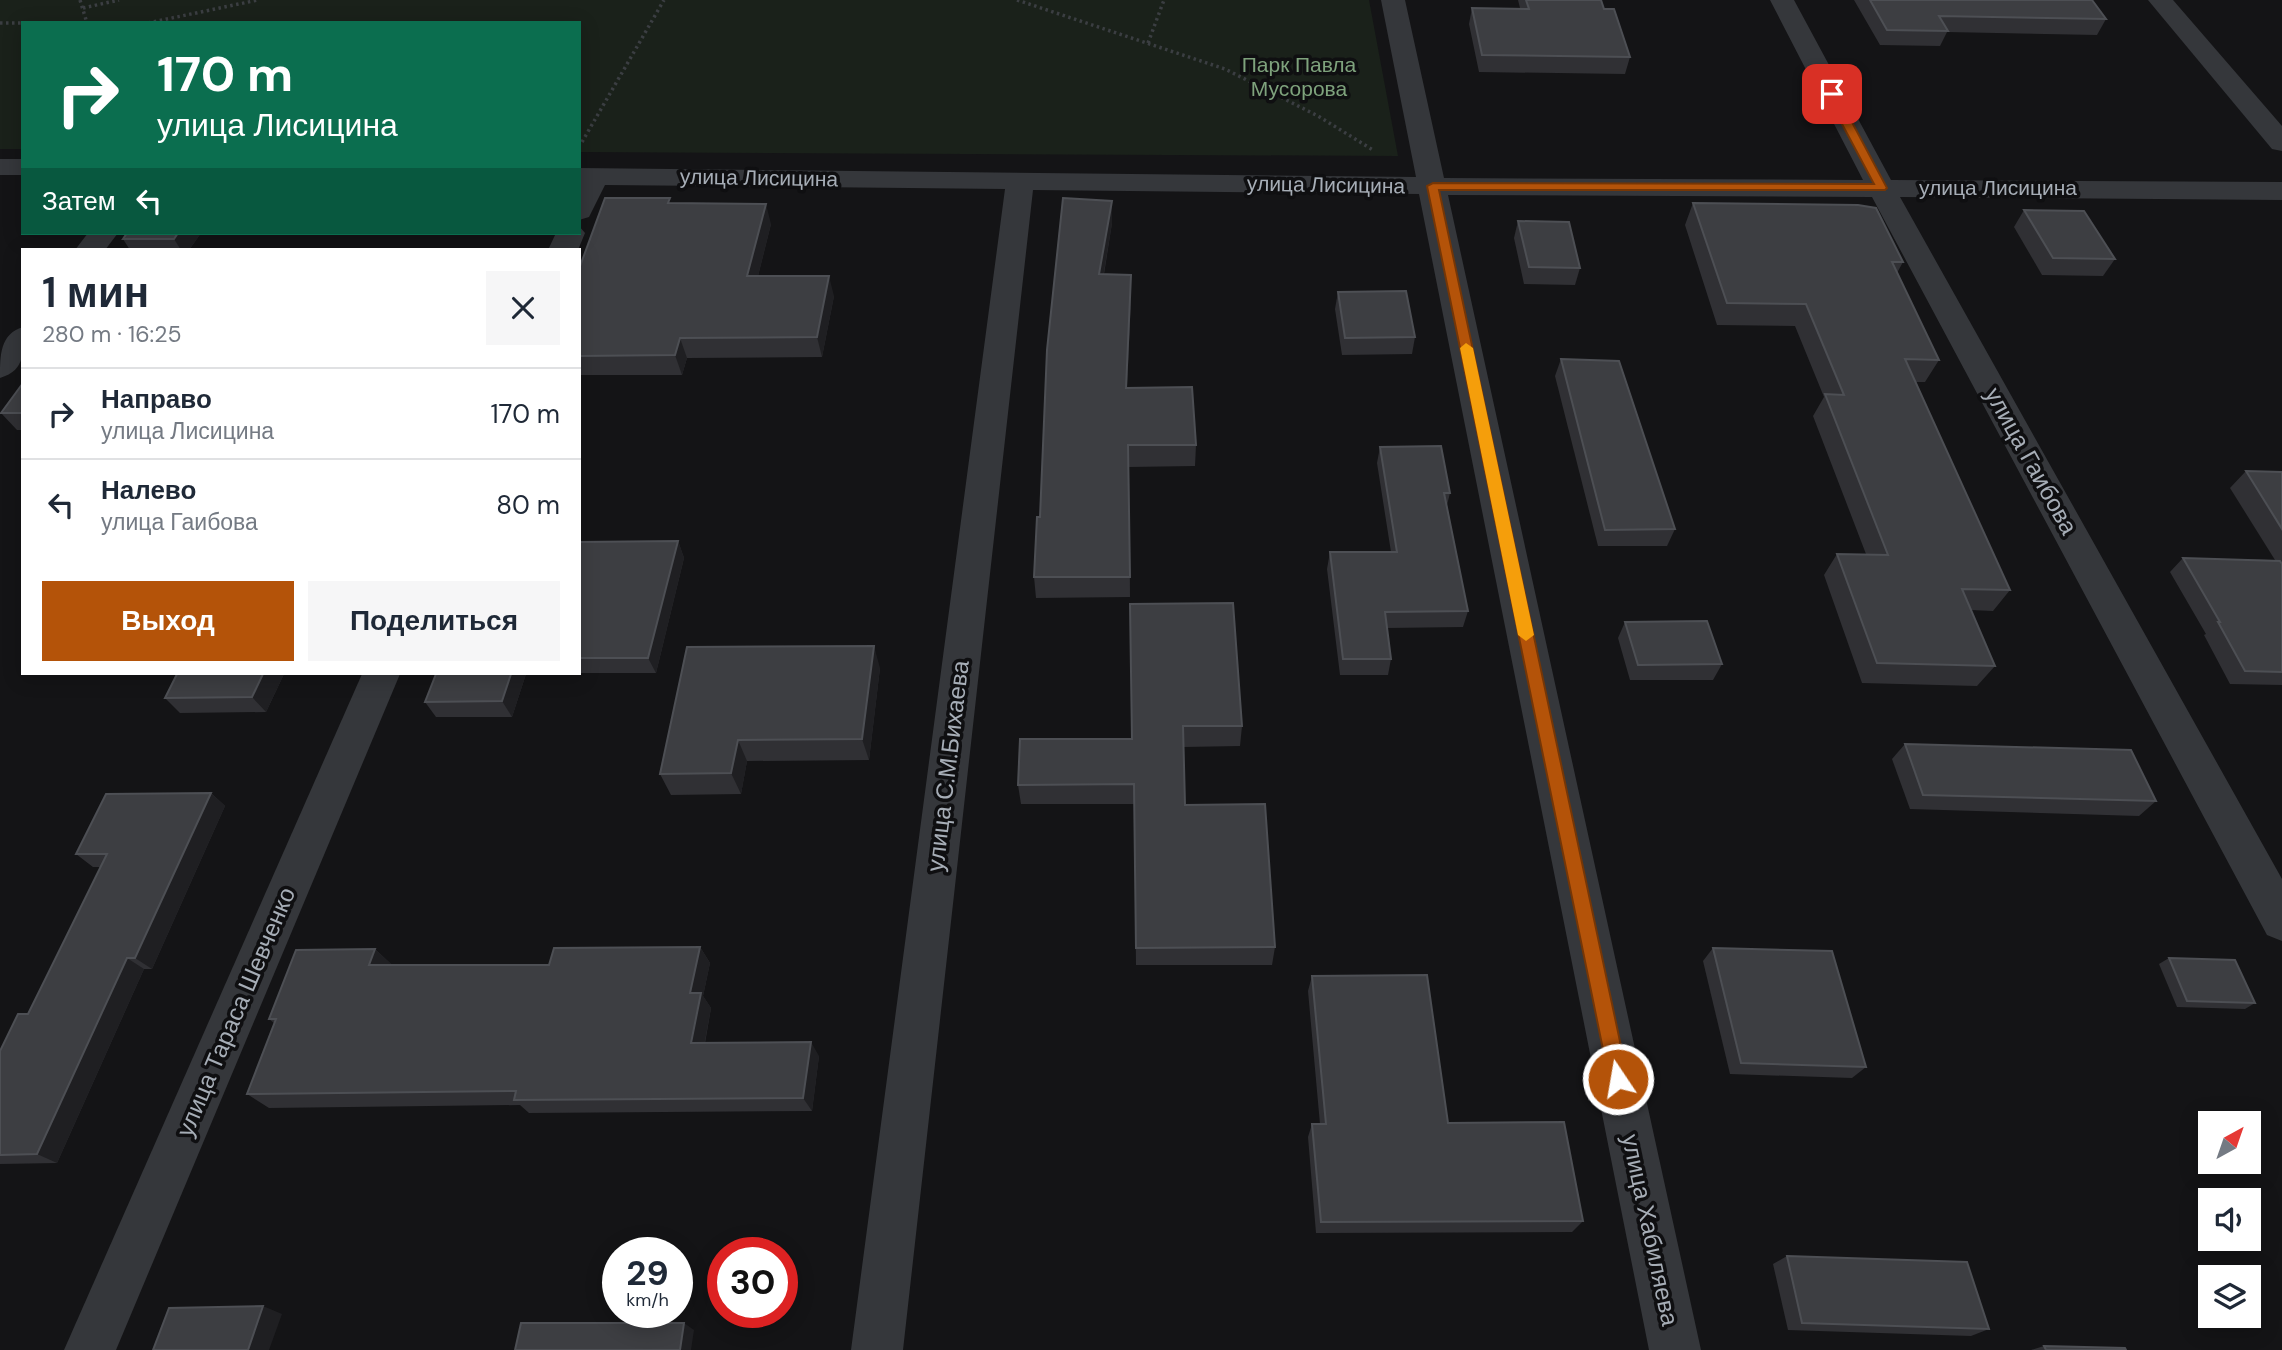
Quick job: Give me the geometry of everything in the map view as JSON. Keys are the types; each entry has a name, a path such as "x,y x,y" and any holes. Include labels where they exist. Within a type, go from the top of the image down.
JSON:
{"street":[{"name":"улица Хабиляева","path":"1393,0 1675,1350"},
{"name":"улица Гаибова","path":"1782,0 1881,188 2282,921"},
{"path":"2160,0 2282,143"},
{"path":"0,167 21,167"},
{"name":"улица Лисицина","path":"587,176 1433,186 2282,191"},
{"path":"581,202 587,176"},
{"name":"улица С.М.Бихаева","path":"877,1350 1020,182"},
{"path":"0,367 21,340"},
{"name":"улица Тараса Шевченко","path":"90,1350 381,675"}],"path":[{"path":"80,0 86,21"},
{"path":"83,8 119,0"},
{"path":"158,21 258,0"},
{"path":"581,144 664,0"},
{"path":"1017,0 1226,69 1318,116 1373,150"},
{"path":"1148,43 1164,0"},
{"path":"0,23 21,23"}],"green space":[{"name":"Парк Павла Мусорова","path":"0,0 1369,0 1398,156 581,152 581,21 21,21 21,149 0,149"}],"building":[{"path":"1526,0 1601,0 1604,9 1614,9 1630,57 1482,55 1472,8 1529,9"},
{"path":"1870,0 2092,0 2106,19 1939,16 1948,31 1887,30"},
{"path":"605,198 670,198 668,203 766,204 747,276 829,276 817,337 680,338 675,355 581,356 581,264"},
{"path":"1063,198 1112,201 1099,274 1131,275 1126,388 1192,387 1196,445 1128,445 1130,577 1034,577 1037,517 1040,517 1047,350"},
{"path":"1693,203 1858,205 1876,208 1903,262 1892,262 1939,360 1905,359 2010,590 1962,589 1995,666 1877,663 1837,554 1888,555 1825,394 1844,395 1806,304 1727,303"},
{"path":"2024,210 2084,211 2115,259 2053,258"},
{"path":"1518,221 1569,222 1580,268 1529,267"},
{"path":"126,235 177,235 174,239 123,239"},
{"path":"1406,291 1415,337 1345,338 1338,292"},
{"path":"1561,359 1619,361 1675,529 1605,530"},
{"path":"21,386 21,413 1,413"},
{"path":"1441,446 1450,493 1444,493 1468,611 1385,612 1391,659 1343,659 1330,552 1397,552 1380,447"},
{"path":"2246,471 2282,472 2282,529"},
{"path":"678,541 648,658 581,658 581,542"},
{"path":"2183,558 2280,561 2282,672 2245,671"},
{"path":"1233,603 1242,726 1183,726 1185,805 1265,804 1275,947 1136,948 1134,784 1018,785 1020,739 1132,739 1130,604"},
{"path":"1707,621 1722,664 1638,665 1625,622"},
{"path":"874,646 862,739 738,740 731,773 660,774 687,647"},
{"path":"176,675 263,675 252,697 165,698"},
{"path":"436,675 511,675 502,701 425,702"},
{"path":"1905,744 2131,750 2156,801 1923,795"},
{"path":"211,793 135,958 127,958 37,1154 0,1155 0,1051 18,1014 28,1014 107,854 76,854 106,794"},
{"path":"700,947 690,993 701,993 691,1043 811,1042 803,1098 514,1100 516,1091 247,1094 276,1019 269,1019 296,950 375,949 369,965 549,965 554,948"},
{"path":"1713,948 1832,951 1866,1067 1741,1063"},
{"path":"2169,958 2235,960 2255,1003 2187,1001"},
{"path":"1427,975 1448,1123 1564,1122 1583,1221 1321,1222 1312,1124 1326,1124 1312,976"},
{"path":"1787,1256 1967,1262 1989,1329 1802,1323"},
{"path":"263,1306 248,1350 153,1350 169,1308"},
{"path":"521,1323 602,1323 602,1328 683,1328 680,1350 515,1350"},
{"path":"2044,1346 2125,1348 2126,1350 2046,1350"}],"slow traffic":[{"path":"1466,348 1526,635"}],"route":[{"path":"1618,1079 1433,186 1881,188 1832,94"}]}
